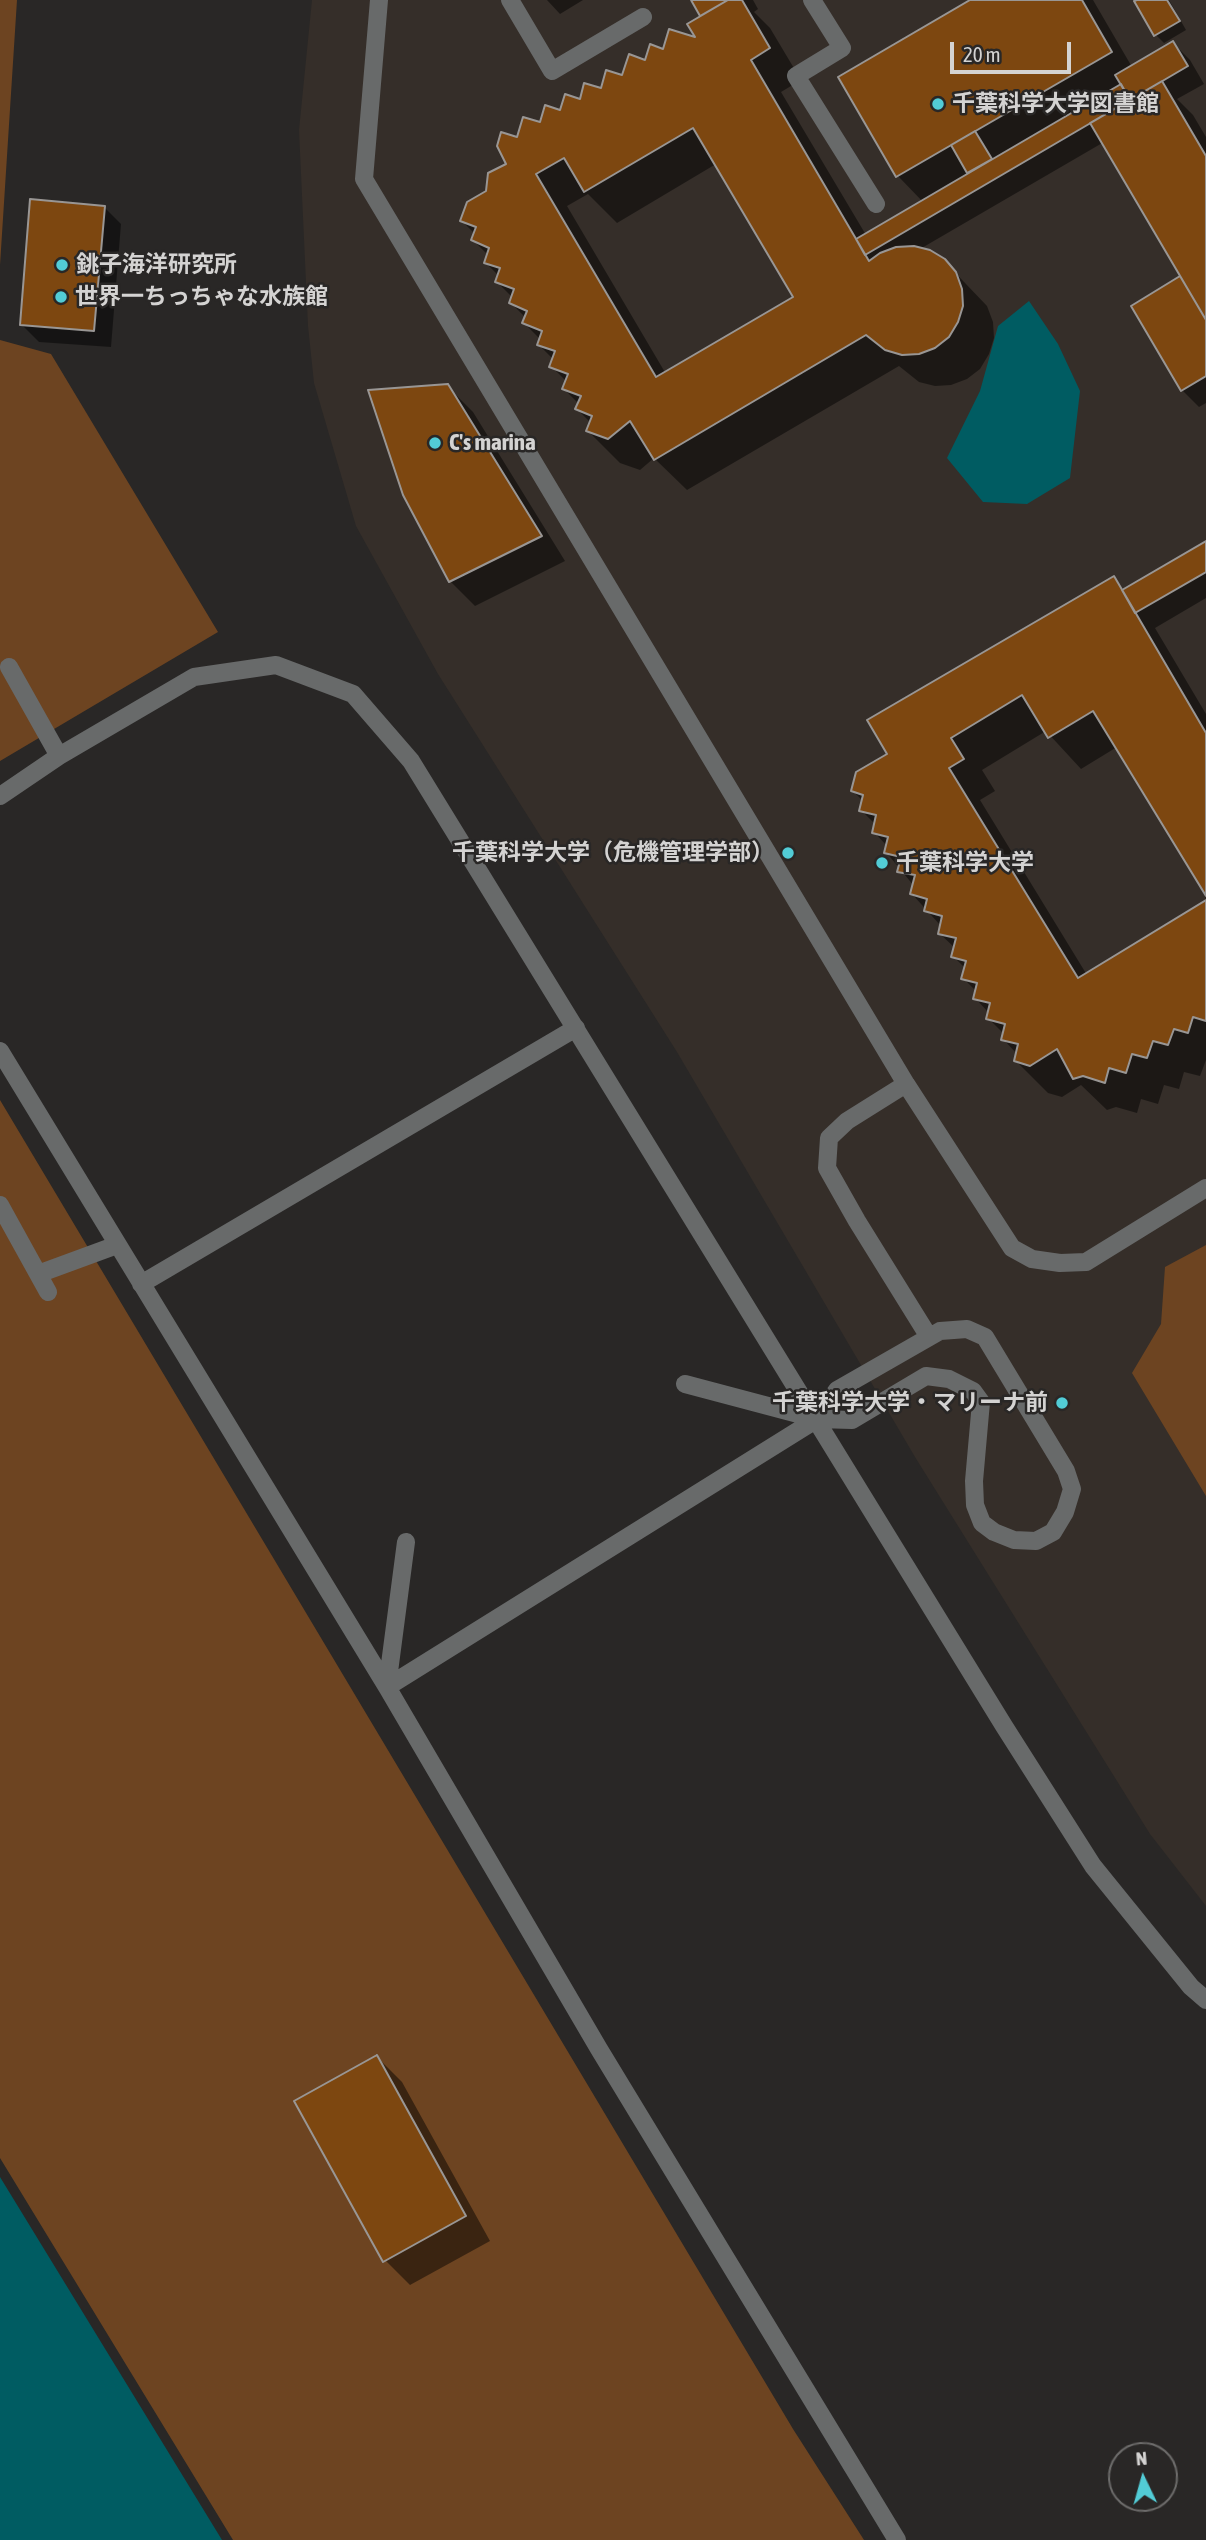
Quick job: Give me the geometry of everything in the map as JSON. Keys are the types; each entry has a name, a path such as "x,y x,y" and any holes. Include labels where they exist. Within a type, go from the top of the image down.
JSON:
{"street":[{"path":"379,0 364,179 906,1084 1012,1248 1032,1259 1060,1263 1086,1262 1206,1188"},
{"path":"510,0 552,71 643,17"},
{"path":"812,0 842,48 796,76 876,204"},
{"path":"0,796 59,756 194,677 276,665 353,694 411,761 1004,1726 1093,1866 1191,1987 1206,2000"},
{"path":"9,667 59,756"},
{"path":"141,1284 576,1028"},
{"path":"0,1051 387,1688 606,2061 897,2540"},
{"path":"906,1084 847,1121 829,1139 827,1168 929,1337"},
{"path":"0,1205 48,1292"},
{"path":"38,1274 117,1245"},
{"path":"387,1688 817,1419 838,1391 940,1331 967,1329 985,1337 1066,1471 1072,1489 1065,1513 1053,1532 1036,1541 1014,1540 994,1532 982,1523 975,1505 974,1481 981,1402 973,1391 949,1379 926,1376 852,1420 817,1419 685,1384"},
{"path":"387,1688 406,1542"}],"shaded area":[{"path":"0,0 17,0 0,265"},
{"name":"千葉科学大学","path":"312,0 1206,0 1206,1906 1150,1834 915,1457 677,1052 438,674 356,526 314,383 308,326 299,130"},
{"path":"0,340 51,354 218,632 0,761"},
{"path":"0,1100 793,2429 864,2540 233,2540 0,2158"},
{"path":"1206,1245 1206,1496 1132,1373 1161,1324 1165,1267"}],"water":[{"path":"1029,301 1058,344 1080,391 1070,478 1027,504 983,502 947,458 980,391 998,326"},
{"path":"0,2177 222,2540 0,2540"}],"building":[{"path":"691,0 728,0 700,16"},
{"path":"728,0 742,0 770,48 751,60 869,261 896,247 914,246 930,250 945,259 956,272 962,289 963,306 949,337 935,348 919,354 902,355 885,350 866,335 654,460 630,421 608,439 586,431 592,416 575,409 581,396 562,389 568,374 549,367 555,351 537,345 542,331 522,323 527,311 509,303 514,289 495,282 500,268 484,263 489,248 471,240 476,227 460,221 467,202 486,191 488,173 506,164 497,146 501,132 517,137 523,117 540,122 545,105 560,110 565,94 580,99 584,83 601,88 606,70 622,75 629,54 645,60 650,44 663,49 669,29 695,37 687,24","holes":["693,128 793,297 656,377 536,174 564,158 584,192"]},
{"name":"千葉科学大学図書館","path":"970,0 1082,0 1112,52 896,177 838,77"},
{"path":"1167,0 1180,21 1154,36 1134,1"},
{"path":"1173,41 1188,66 1130,100 1115,75"},
{"path":"1162,81 1206,156 1206,320 1090,123"},
{"path":"1121,84 1130,100 865,255 856,239"},
{"path":"975,131 992,159 967,173 951,145"},
{"name":"銚子海洋研究所","path":"30,199 105,206 94,331 20,325"},
{"path":"1180,276 1206,320 1206,376 1181,391 1131,306"},
{"name":"C's marina","path":"448,384 542,536 449,582 403,495 368,390"},
{"path":"1206,541 1206,572 1135,613 1122,590"},
{"path":"1114,576 1206,733 1206,896 1093,711 1048,738 1022,695 951,738 964,759 949,768 1078,978 1206,900 1206,1021 1193,1017 1188,1033 1174,1029 1168,1045 1153,1041 1147,1058 1132,1054 1126,1073 1109,1068 1105,1083 1083,1076 1073,1079 1057,1049 1030,1066 1014,1061 1018,1044 1001,1040 1005,1024 986,1019 990,1003 973,999 977,983 961,979 966,961 951,957 956,938 938,934 942,916 924,911 927,899 910,894 915,875 897,872 901,857 884,853 888,837 872,833 876,815 859,811 863,795 851,791 856,772 887,754 867,720"},
{"path":"377,2055 466,2216 383,2262 294,2101"}],"place":[{"name":"千葉科学大学図書館","path":"938,104"},
{"name":"銚子海洋研究所","path":"62,265"},
{"name":"世界一ちっちゃな水族館","path":"61,297"},
{"name":"C's marina","path":"435,443"},
{"name":"千葉科学大学（危機管理学部）","path":"788,853"},
{"name":"千葉科学大学","path":"882,863"},
{"name":"千葉科学大学・マリーナ前","path":"1062,1403"}]}
